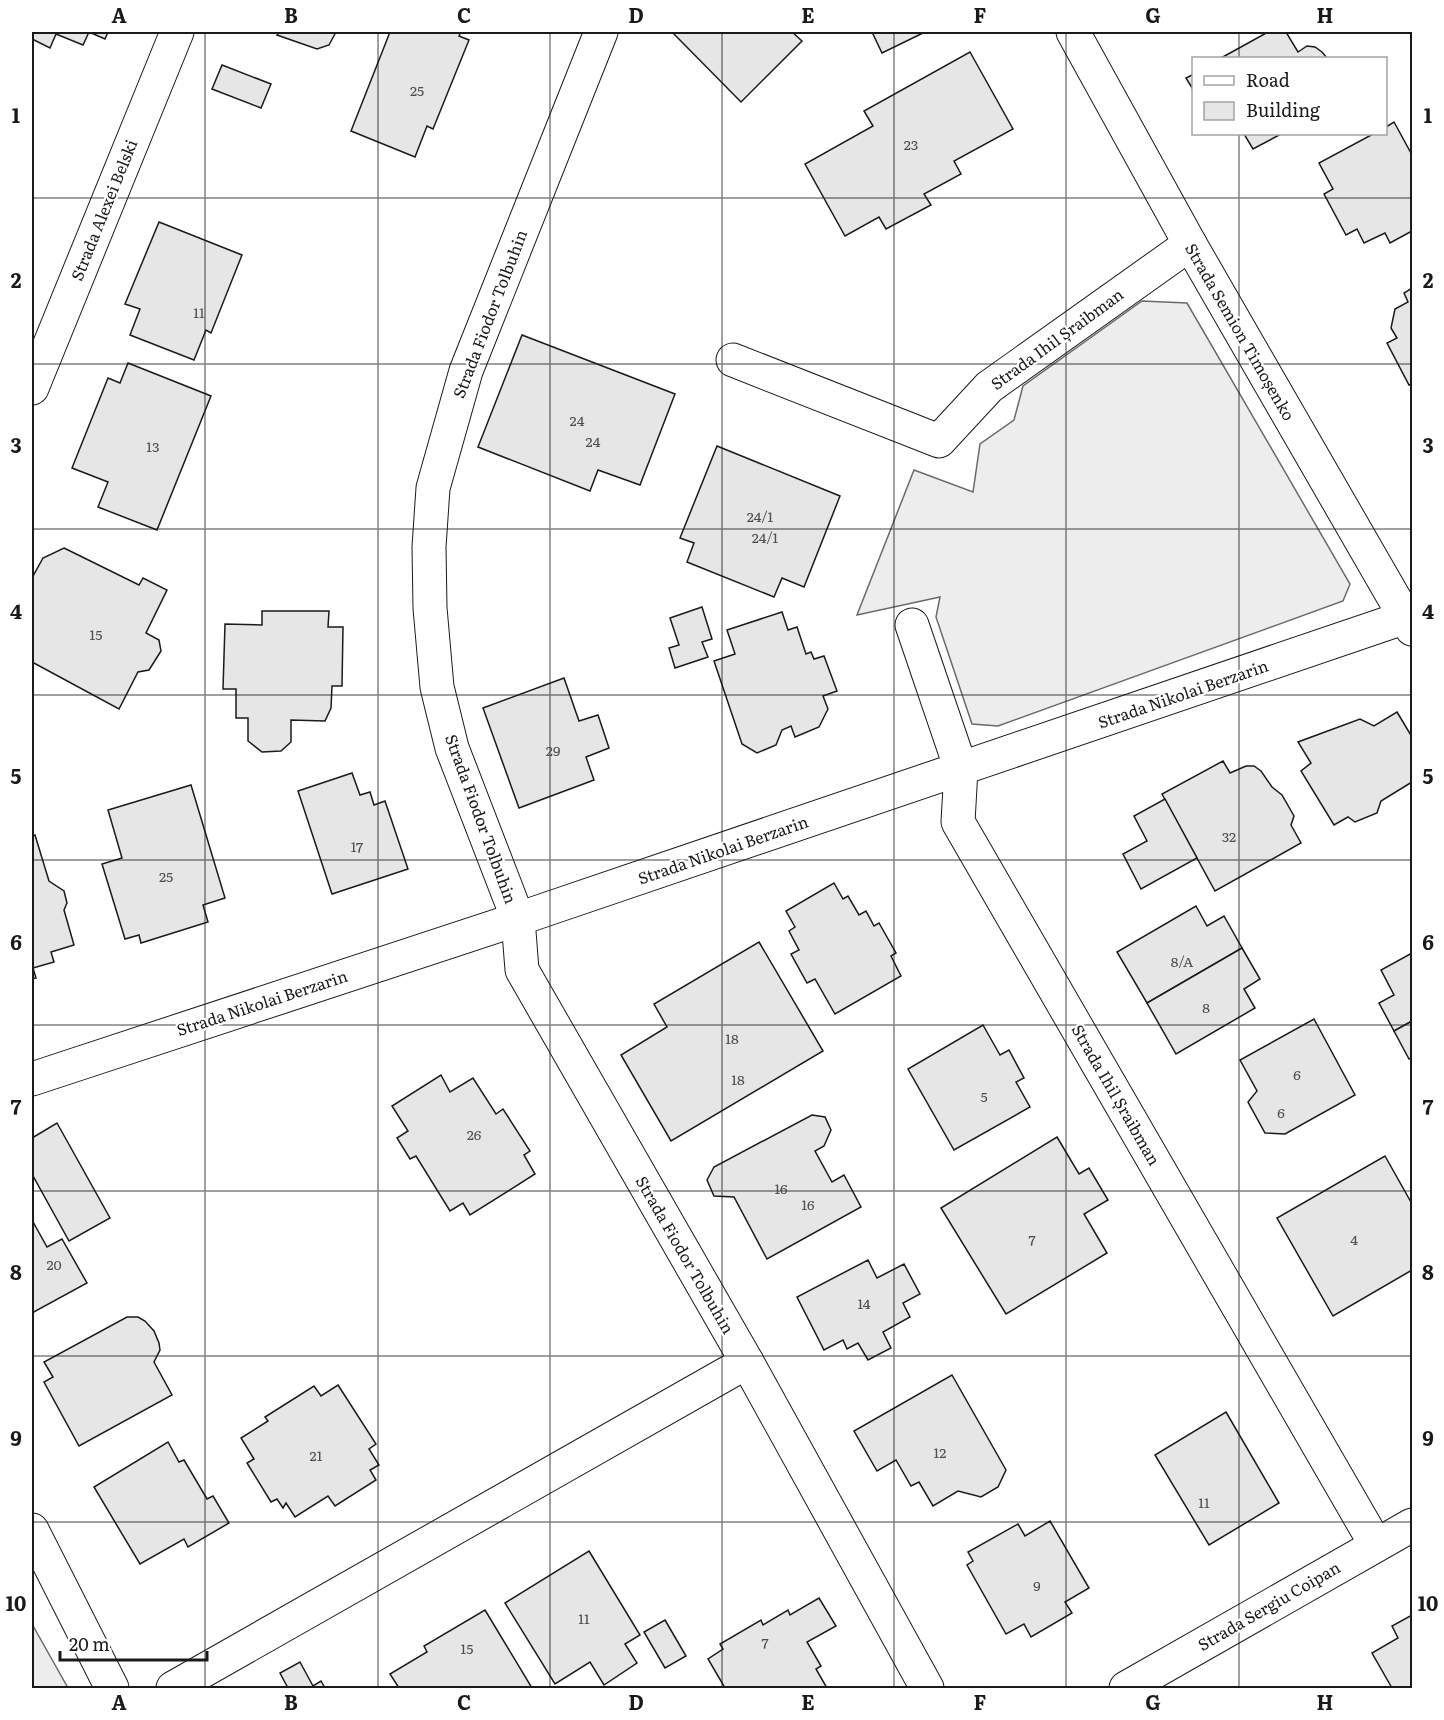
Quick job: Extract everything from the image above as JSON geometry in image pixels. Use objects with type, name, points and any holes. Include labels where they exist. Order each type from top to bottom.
[{"type":"street","name":"Strada Alexei Belski","points":[[32,388],[177,32]]},
{"type":"street","name":"Strada Fiodor Tolbuhin","points":[[601,32],[466,371],[433,488],[429,547],[430,608],[437,687],[452,748],[518,919],[522,970],[747,1362],[927,1689]]},
{"type":"street","name":"Strada Semion Timoșenko","points":[[1073,32],[1190,244],[1410,621]]},
{"type":"street","name":"Strada Ihil Șraibman","points":[[733,360],[939,441],[989,387],[1190,244]]},
{"type":"street","name":"Strada Nikolai Berzarin","points":[[32,1079],[1410,621]]},
{"type":"street","name":"Strada Ihil Șraibman","points":[[912,625],[961,769],[958,822],[1376,1545]]},
{"type":"street","points":[[173,1689],[747,1362]]},
{"type":"street","name":"Strada Sergiu Coipan","points":[[1126,1689],[1413,1525]]},
{"type":"street","points":[[32,1530],[112,1689]]},
{"type":"shaded area","points":[[1142,301],[1187,303],[1350,584],[1343,601],[998,726],[972,724],[936,617],[940,597],[857,615],[914,470],[973,492],[980,444],[1014,420],[1023,386]]},
{"type":"shaded area","points":[[32,1624],[68,1688],[32,1688]]},
{"type":"building","points":[[32,32],[89,32],[83,45],[56,34],[50,48],[32,39]]},
{"type":"building","points":[[89,32],[108,32],[105,39]]},
{"type":"building","points":[[279,32],[336,32],[329,45],[317,49],[277,35]]},
{"type":"building","points":[[390,32],[461,32],[459,36],[469,40],[433,129],[427,126],[415,157],[351,131]]},
{"type":"building","points":[[672,32],[792,32],[802,41],[741,102]]},
{"type":"building","points":[[872,32],[925,32],[882,53]]},
{"type":"building","points":[[1268,32],[1286,32],[1298,52],[1307,46],[1315,47],[1326,57],[1223,57]]},
{"type":"building","points":[[970,52],[1013,129],[954,161],[961,174],[924,194],[931,205],[886,229],[879,217],[845,236],[805,164],[873,126],[864,111]]},
{"type":"building","points":[[222,65],[271,84],[261,108],[212,89]]},
{"type":"building","points":[[1192,75],[1192,88],[1186,78]]},
{"type":"building","points":[[1394,122],[1412,155],[1412,231],[1390,243],[1385,233],[1364,243],[1357,229],[1346,235],[1324,194],[1333,189],[1319,163],[1371,135],[1387,135],[1387,126]]},
{"type":"building","points":[[1245,135],[1279,135],[1253,149]]},
{"type":"building","points":[[159,222],[242,255],[211,333],[206,330],[194,360],[130,335],[140,309],[125,304]]},
{"type":"building","points":[[1412,288],[1412,384],[1409,385],[1387,343],[1397,338],[1391,328],[1395,309],[1408,302],[1404,293]]},
{"type":"building","points":[[522,335],[675,394],[640,485],[598,470],[590,491],[478,447]]},
{"type":"building","points":[[128,363],[211,396],[157,530],[98,507],[108,482],[72,468],[108,378],[120,383]]},
{"type":"building","points":[[717,446],[840,496],[804,587],[782,578],[774,597],[687,562],[694,543],[680,538]]},
{"type":"building","points":[[64,548],[139,585],[143,578],[167,590],[146,633],[159,640],[161,651],[149,670],[138,672],[119,709],[32,662],[32,578],[43,558]]},
{"type":"building","points":[[702,607],[712,639],[702,642],[708,657],[675,668],[669,648],[679,645],[670,618]]},
{"type":"building","points":[[262,611],[329,611],[328,627],[343,627],[342,686],[332,686],[331,708],[325,721],[291,720],[291,742],[281,751],[262,752],[248,741],[248,718],[236,718],[236,689],[223,689],[225,624],[262,625]]},
{"type":"building","points":[[782,612],[788,630],[797,627],[806,654],[811,652],[814,659],[824,656],[837,691],[823,696],[828,709],[819,727],[795,737],[791,726],[782,730],[776,745],[757,753],[742,744],[714,661],[735,654],[727,630]]},
{"type":"building","points":[[564,678],[579,721],[598,715],[609,748],[586,757],[594,780],[519,808],[483,708]]},
{"type":"building","points":[[1397,712],[1412,737],[1412,782],[1381,801],[1377,813],[1355,822],[1348,817],[1334,825],[1301,771],[1311,763],[1298,742],[1360,719],[1374,726]]},
{"type":"building","points":[[1223,761],[1230,773],[1246,766],[1254,766],[1261,771],[1272,787],[1282,795],[1294,816],[1291,825],[1301,843],[1215,891],[1162,794]]},
{"type":"building","points":[[352,773],[360,795],[370,792],[374,805],[385,801],[408,869],[332,894],[298,791]]},
{"type":"building","points":[[191,785],[225,898],[203,905],[208,922],[141,943],[139,935],[125,939],[102,864],[122,858],[108,810]]},
{"type":"building","points":[[1165,799],[1197,858],[1141,889],[1123,854],[1147,841],[1134,816]]},
{"type":"building","points":[[35,835],[49,881],[64,891],[67,903],[64,910],[74,945],[51,952],[54,962],[33,968],[36,978],[32,979],[32,836]]},
{"type":"building","points":[[834,883],[843,899],[848,896],[859,915],[866,911],[874,926],[879,923],[896,953],[891,956],[901,976],[835,1014],[815,979],[807,983],[791,954],[799,950],[789,931],[795,927],[786,911]]},
{"type":"building","points":[[1196,906],[1207,926],[1224,916],[1242,948],[1147,1003],[1117,952]]},
{"type":"building","points":[[759,942],[823,1051],[671,1141],[621,1055],[667,1027],[654,1004]]},
{"type":"building","points":[[1242,948],[1260,979],[1244,989],[1255,1008],[1176,1054],[1147,1003]]},
{"type":"building","points":[[1412,953],[1412,1021],[1394,1031],[1379,1003],[1394,995],[1381,970]]},
{"type":"building","points":[[1314,1019],[1355,1095],[1285,1134],[1265,1133],[1248,1102],[1257,1091],[1240,1060]]},
{"type":"building","points":[[1412,1021],[1412,1057],[1409,1059],[1394,1031]]},
{"type":"building","points":[[983,1025],[1000,1055],[1009,1050],[1024,1078],[1016,1082],[1030,1107],[954,1150],[908,1069]]},
{"type":"building","points":[[441,1075],[450,1092],[473,1078],[496,1114],[503,1109],[530,1151],[524,1155],[535,1174],[470,1215],[463,1203],[450,1211],[416,1156],[410,1159],[397,1138],[408,1131],[392,1106]]},
{"type":"building","points":[[812,1115],[825,1117],[831,1130],[824,1146],[815,1151],[832,1182],[844,1175],[861,1207],[767,1259],[734,1197],[714,1196],[707,1180],[714,1167]]},
{"type":"building","points":[[57,1123],[110,1218],[69,1241],[32,1174],[32,1138]]},
{"type":"building","points":[[1057,1137],[1079,1174],[1089,1168],[1108,1200],[1084,1214],[1107,1253],[1006,1314],[941,1208]]},
{"type":"building","points":[[1385,1156],[1412,1204],[1412,1270],[1333,1316],[1277,1218]]},
{"type":"building","points":[[32,1220],[47,1247],[62,1239],[87,1283],[32,1313]]},
{"type":"building","points":[[868,1260],[877,1278],[904,1264],[920,1294],[903,1303],[910,1317],[883,1332],[891,1348],[868,1360],[858,1343],[847,1349],[843,1340],[824,1350],[797,1297]]},
{"type":"building","points":[[127,1317],[138,1317],[154,1331],[160,1350],[154,1362],[172,1395],[79,1446],[44,1382],[53,1377],[44,1362]]},
{"type":"building","points":[[952,1375],[1006,1470],[998,1487],[981,1497],[958,1491],[933,1506],[919,1482],[911,1486],[896,1460],[877,1471],[854,1431]]},
{"type":"building","points":[[338,1385],[376,1444],[369,1449],[379,1465],[370,1470],[376,1480],[335,1506],[328,1496],[295,1517],[286,1503],[283,1508],[277,1499],[271,1502],[247,1463],[254,1459],[241,1438],[268,1421],[265,1417],[314,1386],[321,1396]]},
{"type":"building","points":[[1226,1412],[1279,1503],[1209,1545],[1155,1455]]},
{"type":"building","points":[[168,1442],[179,1462],[184,1460],[207,1499],[213,1496],[229,1523],[188,1547],[184,1539],[140,1564],[94,1487]]},
{"type":"building","points":[[1050,1521],[1089,1588],[1065,1602],[1072,1613],[1031,1637],[1024,1624],[1006,1634],[967,1565],[973,1561],[968,1552],[1018,1524],[1025,1536]]},
{"type":"building","points":[[589,1551],[640,1635],[625,1644],[637,1663],[604,1685],[590,1662],[555,1684],[505,1603]]},
{"type":"building","points":[[819,1598],[836,1626],[807,1642],[821,1666],[816,1669],[827,1688],[725,1688],[708,1659],[723,1649],[720,1644],[761,1620],[763,1625],[788,1610],[790,1615]]},
{"type":"building","points":[[485,1610],[532,1688],[399,1688],[390,1674],[427,1652],[424,1646]]},
{"type":"building","points":[[1412,1615],[1412,1688],[1392,1688],[1372,1653],[1398,1638],[1392,1626]]},
{"type":"building","points":[[665,1620],[686,1656],[665,1668],[644,1632]]},
{"type":"building","points":[[300,1662],[313,1686],[321,1681],[325,1688],[288,1688],[280,1673]]}]
